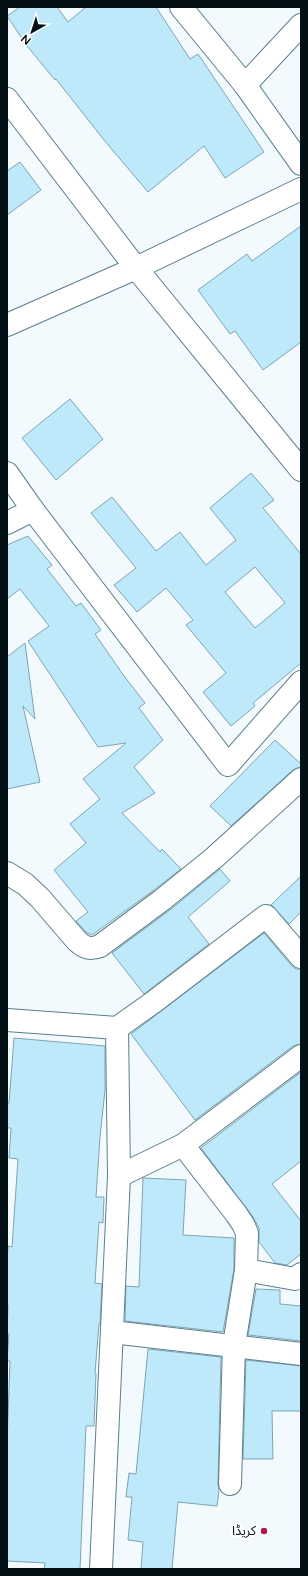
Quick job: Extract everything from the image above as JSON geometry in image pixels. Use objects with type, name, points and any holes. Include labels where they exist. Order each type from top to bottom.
[{"type":"street","points":[[181,7],[245,85],[301,164]]},
{"type":"street","points":[[245,85],[301,25]]},
{"type":"street","points":[[7,99],[136,268],[301,470]]},
{"type":"street","points":[[7,325],[136,268],[301,189]]},
{"type":"street","points":[[7,473],[33,510],[228,765],[298,692]]},
{"type":"street","points":[[7,523],[33,510]]},
{"type":"street","points":[[7,873],[25,884],[40,898],[77,941],[92,949],[100,946],[162,900],[215,857],[301,779]]},
{"type":"street","points":[[7,1020],[117,1028],[155,1002],[266,916],[301,956]]},
{"type":"street","points":[[101,1569],[119,1176],[117,1028]]},
{"type":"street","points":[[119,1176],[183,1145],[301,1056]]},
{"type":"street","points":[[183,1145],[243,1224],[247,1234],[246,1270],[234,1345],[230,1484]]},
{"type":"street","points":[[246,1270],[295,1279],[301,1274]]},
{"type":"street","points":[[112,1332],[301,1354]]},
{"type":"building","points":[[20,7],[57,7],[68,22],[86,7],[156,7],[190,59],[198,54],[264,152],[225,178],[204,146],[148,192],[104,140],[56,79],[55,80],[27,46],[7,16]]},
{"type":"building","points":[[20,162],[41,190],[7,215],[7,171]]},
{"type":"building","points":[[301,226],[301,342],[263,370],[235,331],[230,334],[198,290],[247,254],[252,261]]},
{"type":"building","points":[[70,399],[103,439],[56,480],[22,438]]},
{"type":"building","points":[[251,473],[274,500],[263,508],[301,554],[301,663],[253,703],[255,706],[231,726],[203,692],[226,673],[186,625],[193,620],[166,588],[137,612],[114,585],[136,568],[91,513],[112,497],[156,551],[180,532],[206,565],[236,540],[210,508]],"holes":[[[255,567],[285,603],[255,628],[225,592]]]},
{"type":"building","points":[[28,536],[52,565],[47,569],[76,606],[81,603],[101,630],[95,634],[145,703],[139,708],[163,740],[134,767],[155,793],[122,813],[160,852],[162,849],[181,869],[92,935],[86,932],[76,921],[88,912],[54,870],[86,843],[70,824],[100,799],[83,779],[126,743],[98,747],[28,641],[49,626],[20,589],[7,599],[7,545]]},
{"type":"building","points":[[25,643],[35,719],[23,706],[40,782],[7,789],[7,657]]},
{"type":"building","points":[[275,740],[301,764],[301,767],[293,770],[231,826],[210,806]]},
{"type":"building","points":[[220,869],[230,881],[188,917],[209,944],[144,994],[112,953],[170,910]]},
{"type":"building","points":[[301,876],[301,912],[289,924],[271,905]]},
{"type":"building","points":[[264,933],[291,965],[296,969],[301,969],[301,1044],[293,1046],[195,1120],[131,1034]]},
{"type":"building","points":[[14,1038],[105,1046],[105,1090],[96,1197],[104,1197],[103,1223],[99,1222],[95,1283],[102,1284],[95,1373],[94,1426],[86,1426],[80,1569],[44,1569],[45,1563],[7,1561],[7,1443],[10,1361],[7,1361],[9,1334],[7,1334],[7,1260],[8,1246],[12,1247],[18,1159],[9,1158],[11,1128],[7,1128],[7,1103],[9,1103]]},
{"type":"building","points":[[301,1072],[301,1161],[272,1184],[301,1221],[301,1254],[287,1265],[275,1263],[259,1242],[259,1228],[253,1217],[201,1148]]},
{"type":"building","points":[[143,1178],[186,1180],[183,1235],[234,1238],[234,1269],[223,1332],[125,1321],[126,1286],[139,1287]]},
{"type":"building","points":[[256,1289],[280,1290],[280,1304],[301,1306],[301,1341],[248,1335]]},
{"type":"building","points":[[148,1349],[221,1357],[219,1490],[217,1506],[178,1502],[172,1569],[141,1569],[143,1542],[128,1540],[132,1497],[126,1497],[129,1473],[136,1474]]},
{"type":"building","points":[[246,1360],[301,1366],[301,1411],[272,1411],[273,1459],[243,1459]]},
{"type":"place","name":"کریڈا","points":[[264,1531]]}]
